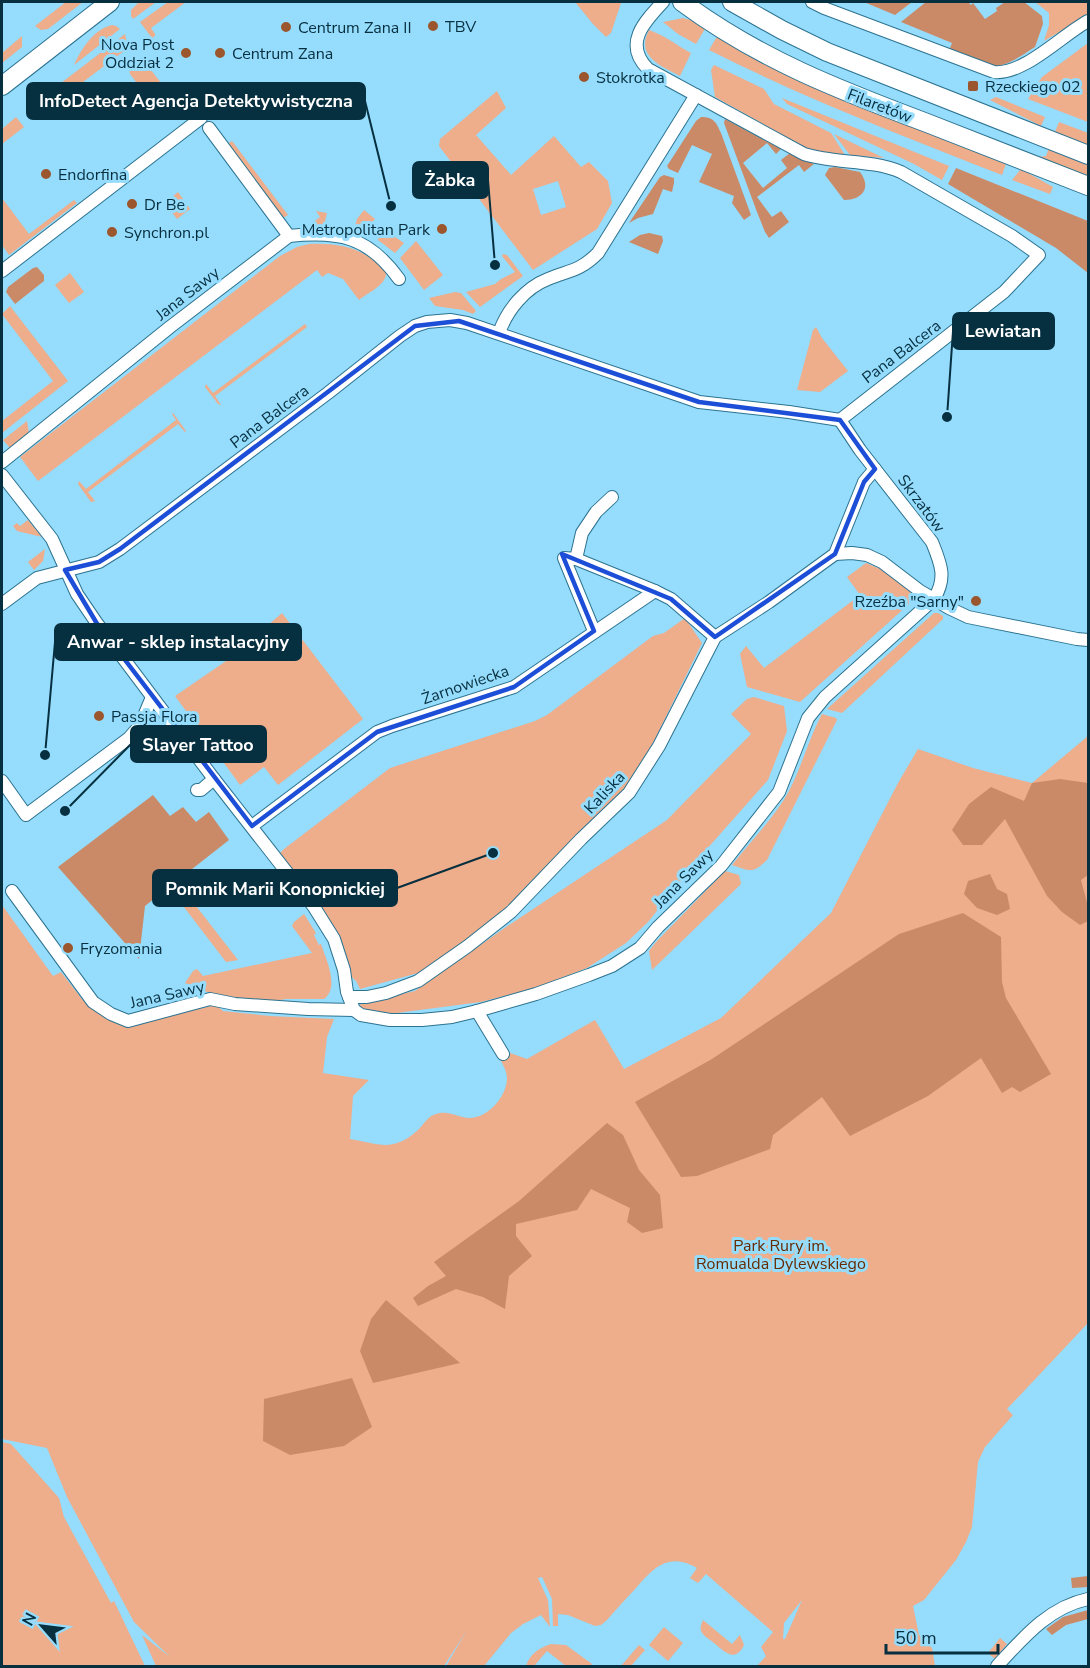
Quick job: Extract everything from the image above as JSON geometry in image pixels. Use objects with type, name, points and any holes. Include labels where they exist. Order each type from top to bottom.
[{"type":"main road","points":[[2,86],[110,2]]},
{"type":"main road","name":"Filaretów","points":[[682,2],[773,59],[804,74],[1089,186]]},
{"type":"main road","name":"Filaretów","points":[[732,2],[827,52],[1089,155]]},
{"type":"main road","points":[[975,142],[986,138],[991,133],[993,117]]},
{"type":"street","name":"Pana Balcera","points":[[65,570],[99,562],[120,549],[400,336],[415,326],[427,322],[459,321],[699,402],[840,420],[1004,292],[1039,255],[1012,236],[901,172],[889,167],[821,159],[804,154],[648,69],[641,62],[636,49],[639,31],[644,22],[663,2]]},
{"type":"street","points":[[812,2],[955,58],[1001,73],[1020,66],[1089,21]]},
{"type":"street","points":[[499,333],[506,316],[526,292],[548,279],[584,266],[598,253],[696,95]]},
{"type":"street","points":[[2,271],[205,123],[289,236],[313,234],[342,236],[368,247],[388,262],[399,279]]},
{"type":"street","name":"Jana Sawy","points":[[2,462],[170,327],[289,236]]},
{"type":"street","name":"Skrzatów","points":[[840,420],[860,450],[932,542],[942,572],[941,585],[934,599]]},
{"type":"street","points":[[594,631],[564,558],[576,559],[671,599],[715,637],[770,602],[835,554],[864,482],[876,469]]},
{"type":"street","points":[[2,475],[52,539],[65,570],[84,604],[214,779],[314,907],[334,939],[344,970],[349,998],[357,1013]]},
{"type":"street","points":[[576,559],[582,533],[596,512],[612,497]]},
{"type":"street","points":[[835,554],[867,555],[882,562],[920,591],[955,611],[982,621],[1089,640]]},
{"type":"street","points":[[2,604],[37,578],[65,570]]},
{"type":"street","name":"Żarnowiecka","points":[[252,826],[377,732],[514,687],[655,591]]},
{"type":"street","name":"Jana Sawy","points":[[12,891],[93,1002],[111,1014],[128,1021],[210,999],[245,1005],[357,1013],[390,1020],[422,1020],[452,1017],[536,994],[612,966],[640,948],[658,927],[721,866],[779,792],[808,718],[825,696],[934,599]]},
{"type":"street","name":"Kaliska","points":[[349,998],[386,993],[417,981],[468,946],[511,912],[629,793],[659,746],[715,637]]},
{"type":"street","points":[[2,781],[26,815],[129,738],[143,722],[152,697]]},
{"type":"street","points":[[197,790],[201,790],[214,779]]},
{"type":"street","points":[[477,1011],[503,1054]]},
{"type":"street","points":[[997,1666],[1039,1623],[1062,1609],[1089,1599]]},
{"type":"highlighted area","points":[[459,321],[699,402],[840,420],[875,469],[864,482],[835,554],[715,637],[671,599],[562,554],[594,631],[514,687],[377,732],[252,826],[96,622],[65,570],[99,562],[120,549],[415,326]]},
{"type":"green space","points":[[66,2],[83,2],[48,29],[41,30],[35,26]]},
{"type":"green space","points":[[139,2],[156,2],[133,19],[131,10]]},
{"type":"green space","points":[[168,2],[186,2],[151,28],[155,34],[152,38],[140,22]]},
{"type":"green space","points":[[575,2],[621,3],[611,33],[606,37]]},
{"type":"green space","points":[[1035,2],[1088,2],[1088,15],[1044,41],[1049,25],[1049,13]]},
{"type":"green space","points":[[683,18],[706,27],[696,44],[663,22]]},
{"type":"green space","points":[[112,25],[120,29],[74,65],[84,46],[94,35]]},
{"type":"green space","points":[[649,30],[691,53],[680,76],[652,59],[645,47]]},
{"type":"green space","points":[[125,34],[127,43],[124,51],[42,113],[35,103]]},
{"type":"green space","points":[[718,35],[764,63],[802,82],[1006,164],[1002,175],[891,131],[745,68],[709,50]]},
{"type":"green space","points":[[22,36],[22,47],[2,63],[2,53]]},
{"type":"green space","points":[[1088,43],[1088,122],[1028,99],[1042,77]]},
{"type":"green space","points":[[138,60],[143,60],[169,93],[159,100],[152,91],[146,95],[130,74],[129,68]]},
{"type":"green space","points":[[714,65],[764,89],[774,104],[831,133],[845,155],[825,153],[804,147],[715,97],[711,70]]},
{"type":"green space","points":[[497,91],[506,108],[476,135],[511,175],[554,136],[581,167],[589,162],[608,181],[612,203],[597,229],[533,270],[439,146],[440,139]],"holes":[[[558,181],[566,207],[541,215],[533,189]]]},
{"type":"green space","points":[[996,97],[1045,117],[1041,126],[990,100]]},
{"type":"green space","points":[[782,98],[949,166],[942,180],[914,164],[787,104]]},
{"type":"green space","points":[[16,117],[24,127],[2,144],[2,129]]},
{"type":"green space","points":[[1059,122],[1088,133],[1088,145],[1055,132]]},
{"type":"green space","points":[[834,134],[884,158],[850,155]]},
{"type":"green space","points":[[232,141],[288,215],[283,218],[227,144]]},
{"type":"green space","points":[[1049,148],[1088,164],[1088,177],[1038,157],[1046,156]]},
{"type":"green space","points":[[1021,169],[1053,187],[1050,194],[1012,180]]},
{"type":"green space","points":[[178,192],[190,209],[177,219],[165,203]]},
{"type":"green space","points":[[2,198],[29,234],[74,200],[77,203],[9,255],[2,245]]},
{"type":"green space","points":[[364,210],[375,219],[363,233],[354,230],[357,219]]},
{"type":"green space","points":[[316,211],[327,213],[324,225],[308,226],[320,217]]},
{"type":"green space","points":[[385,230],[404,243],[395,253],[378,240],[382,231]]},
{"type":"green space","points":[[416,241],[443,275],[424,290],[400,258]]},
{"type":"green space","points":[[309,244],[336,245],[360,252],[383,267],[386,273],[385,279],[359,300],[343,279],[328,273],[322,277],[317,270],[38,481],[20,457],[280,256],[297,247]]},
{"type":"green space","points":[[507,255],[523,276],[480,307],[466,292],[495,284],[515,272],[502,256]]},
{"type":"green space","points":[[70,273],[84,292],[69,303],[55,285]]},
{"type":"green space","points":[[455,292],[461,293],[476,311],[473,314],[463,310],[435,306],[429,298]]},
{"type":"green space","points":[[10,306],[68,381],[2,433],[2,421],[53,381],[2,314]]},
{"type":"green space","points":[[305,324],[307,327],[215,396],[221,405],[205,387],[206,384],[213,393]]},
{"type":"green space","points":[[816,327],[848,371],[820,392],[797,390],[813,330]]},
{"type":"green space","points":[[173,413],[186,431],[178,424],[88,492],[95,501],[91,502],[78,484],[79,481],[86,489],[176,420]]},
{"type":"green space","points":[[27,421],[29,433],[10,448],[3,440]]},
{"type":"green space","points":[[28,520],[42,537],[17,531],[13,526],[17,523],[20,526]]},
{"type":"green space","points":[[45,549],[43,561],[34,570],[28,562]]},
{"type":"green space","points":[[866,563],[883,570],[913,593],[908,605],[800,702],[747,687],[740,654],[746,646],[764,668],[860,595],[847,577]]},
{"type":"green space","points":[[282,613],[363,719],[278,785],[264,767],[240,785],[175,696],[229,659]]},
{"type":"green space","points":[[934,613],[943,616],[943,619],[842,713],[827,709]]},
{"type":"green space","points":[[685,618],[702,643],[633,784],[508,907],[465,943],[418,973],[360,989],[356,981],[344,970],[334,939],[276,857],[390,768],[535,721],[547,715],[653,636],[664,633]]},
{"type":"green space","points":[[754,697],[784,706],[787,731],[768,780],[706,850],[648,922],[626,943],[587,968],[535,988],[481,1002],[389,1014],[368,1011],[359,1006],[362,1003],[415,991],[506,927],[667,820],[751,734],[731,714],[747,699]]},
{"type":"green space","points":[[822,714],[837,720],[767,860],[758,868],[751,870],[732,865],[783,801],[794,781]]},
{"type":"green space","name":"Park Rury im. Romualda Dylewskiego","points":[[1088,736],[1088,1323],[1007,1409],[1013,1415],[985,1447],[978,1462],[972,1527],[966,1542],[956,1560],[924,1600],[913,1606],[919,1635],[932,1648],[935,1666],[757,1666],[766,1656],[761,1647],[773,1632],[706,1574],[698,1583],[690,1578],[697,1568],[678,1561],[656,1568],[607,1620],[595,1626],[568,1615],[558,1614],[558,1626],[553,1626],[552,1599],[542,1577],[538,1578],[548,1600],[550,1627],[541,1615],[523,1624],[511,1633],[484,1666],[446,1666],[467,1630],[444,1666],[156,1666],[142,1635],[170,1657],[134,1622],[67,1497],[47,1448],[2,1439],[2,905],[53,976],[61,972],[82,999],[122,1026],[216,1005],[223,1011],[334,1019],[327,1037],[323,1073],[369,1080],[353,1096],[350,1139],[386,1145],[410,1137],[428,1118],[436,1114],[448,1113],[468,1118],[489,1111],[504,1092],[507,1078],[499,1057],[507,1052],[527,1059],[595,1020],[624,1069],[721,1018],[831,913],[918,749],[973,768],[1032,783]],"holes":[[[802,1600],[783,1639],[784,1623]]]},
{"type":"green space","points":[[725,871],[739,875],[741,884],[652,970],[649,951]]},
{"type":"green space","points":[[182,888],[238,960],[226,962],[174,894]]},
{"type":"green space","points":[[304,914],[316,933],[314,935],[319,945],[321,944],[330,973],[331,988],[324,999],[286,999],[268,1002],[217,996],[185,983],[197,969],[203,976],[312,953],[292,926]]},
{"type":"green space","points":[[2,1442],[11,1444],[59,1498],[64,1517],[111,1603],[114,1601],[145,1666],[2,1666]]},
{"type":"green space","points":[[703,1620],[732,1644],[740,1635],[744,1645],[741,1650],[733,1655],[722,1650],[702,1632]]},
{"type":"green space","points":[[664,1627],[683,1643],[668,1661],[649,1645]]},
{"type":"green space","points":[[1000,1638],[1007,1644],[995,1659],[988,1653]]},
{"type":"green space","points":[[551,1644],[566,1645],[592,1664],[590,1666],[566,1666],[547,1651],[534,1666],[526,1666],[536,1652]]},
{"type":"green space","points":[[639,1645],[645,1650],[631,1666],[621,1666]]},
{"type":"shaded area","points":[[864,2],[912,2],[895,15]]},
{"type":"shaded area","points":[[926,2],[968,2],[971,5],[973,3],[985,19],[1005,2],[1024,2],[1042,16],[1043,24],[1035,47],[1009,63],[991,66],[948,53],[952,43],[901,22]]},
{"type":"shaded area","points":[[701,117],[714,121],[721,133],[751,215],[744,220],[732,203],[734,196],[699,182],[712,154],[692,145],[678,173],[667,166],[696,121]]},
{"type":"shaded area","points":[[725,119],[781,149],[776,154],[767,143],[743,163],[763,188],[787,168],[781,160],[790,153],[814,164],[804,172],[799,165],[757,197],[772,217],[781,211],[789,222],[769,238],[724,123]]},
{"type":"shaded area","points":[[829,168],[860,172],[865,188],[860,195],[844,200],[825,175]]},
{"type":"shaded area","points":[[956,168],[1088,221],[1088,273],[1056,248],[948,184]]},
{"type":"shaded area","points":[[664,175],[674,178],[672,192],[663,189],[653,214],[629,223],[660,177]]},
{"type":"shaded area","points":[[649,233],[662,236],[663,241],[658,254],[629,242],[640,235]]},
{"type":"shaded area","points":[[37,267],[44,275],[44,281],[15,304],[6,292],[8,287]]},
{"type":"shaded area","points":[[1060,779],[1088,783],[1088,875],[1081,880],[1088,921],[1080,925],[1062,912],[1047,896],[1005,819],[982,845],[963,845],[952,830],[969,804],[991,787],[1024,801],[1032,783]]},
{"type":"shaded area","points":[[153,795],[170,816],[183,807],[196,822],[209,812],[229,840],[145,906],[139,959],[58,867]]},
{"type":"shaded area","points":[[990,874],[997,889],[1007,894],[1010,909],[997,915],[977,908],[964,894],[968,881]]},
{"type":"shaded area","points":[[963,913],[1001,937],[1002,982],[1006,998],[1051,1074],[1020,1092],[1012,1087],[1002,1093],[981,1058],[928,1096],[850,1136],[822,1097],[773,1135],[770,1149],[697,1176],[681,1177],[635,1102],[712,1059],[899,934]]},
{"type":"shaded area","points":[[607,1123],[623,1135],[639,1170],[660,1195],[663,1228],[642,1233],[627,1222],[630,1208],[591,1189],[577,1210],[516,1224],[516,1236],[532,1256],[509,1276],[505,1309],[483,1297],[456,1289],[418,1306],[413,1298],[446,1276],[434,1262],[519,1201]]},
{"type":"shaded area","points":[[386,1300],[460,1363],[373,1383],[360,1351],[371,1319]]},
{"type":"shaded area","points":[[352,1378],[372,1427],[344,1446],[290,1455],[263,1441],[264,1399]]},
{"type":"shaded area","points":[[1088,1576],[1088,1587],[1072,1588],[1071,1578]]},
{"type":"shaded area","points":[[1088,1610],[1088,1619],[1066,1625],[1052,1635],[1046,1629],[1063,1617]]},
{"type":"place","name":"TBV","points":[[433,26]]},
{"type":"place","name":"Centrum Zana II","points":[[286,27]]},
{"type":"place","name":"Nova Post Oddział 2","points":[[186,53]]},
{"type":"place","name":"Centrum Zana","points":[[220,53]]},
{"type":"place","name":"Stokrotka","points":[[584,77]]},
{"type":"place","name":"Rzeckiego 02","points":[[973,86]]},
{"type":"place","name":"Endorfina","points":[[46,174]]},
{"type":"place","name":"Dr Be","points":[[132,204]]},
{"type":"place","name":"InfoDetect Agencja Detektywistyczna","points":[[391,206]]},
{"type":"place","name":"Metropolitan Park","points":[[442,229]]},
{"type":"place","name":"Synchron.pl","points":[[112,232]]},
{"type":"place","name":"Żabka","points":[[495,265]]},
{"type":"place","name":"Lewiatan","points":[[947,417]]},
{"type":"place","name":"Rzeźba \"Sarny\"","points":[[976,601]]},
{"type":"place","name":"Passja Flora","points":[[99,716]]},
{"type":"place","name":"Anwar - sklep instalacyjny","points":[[45,755]]},
{"type":"place","name":"Slayer Tattoo","points":[[65,811]]},
{"type":"place","name":"Pomnik Marii Konopnickiej","points":[[493,853]]},
{"type":"place","name":"Fryzomania","points":[[68,948]]}]
